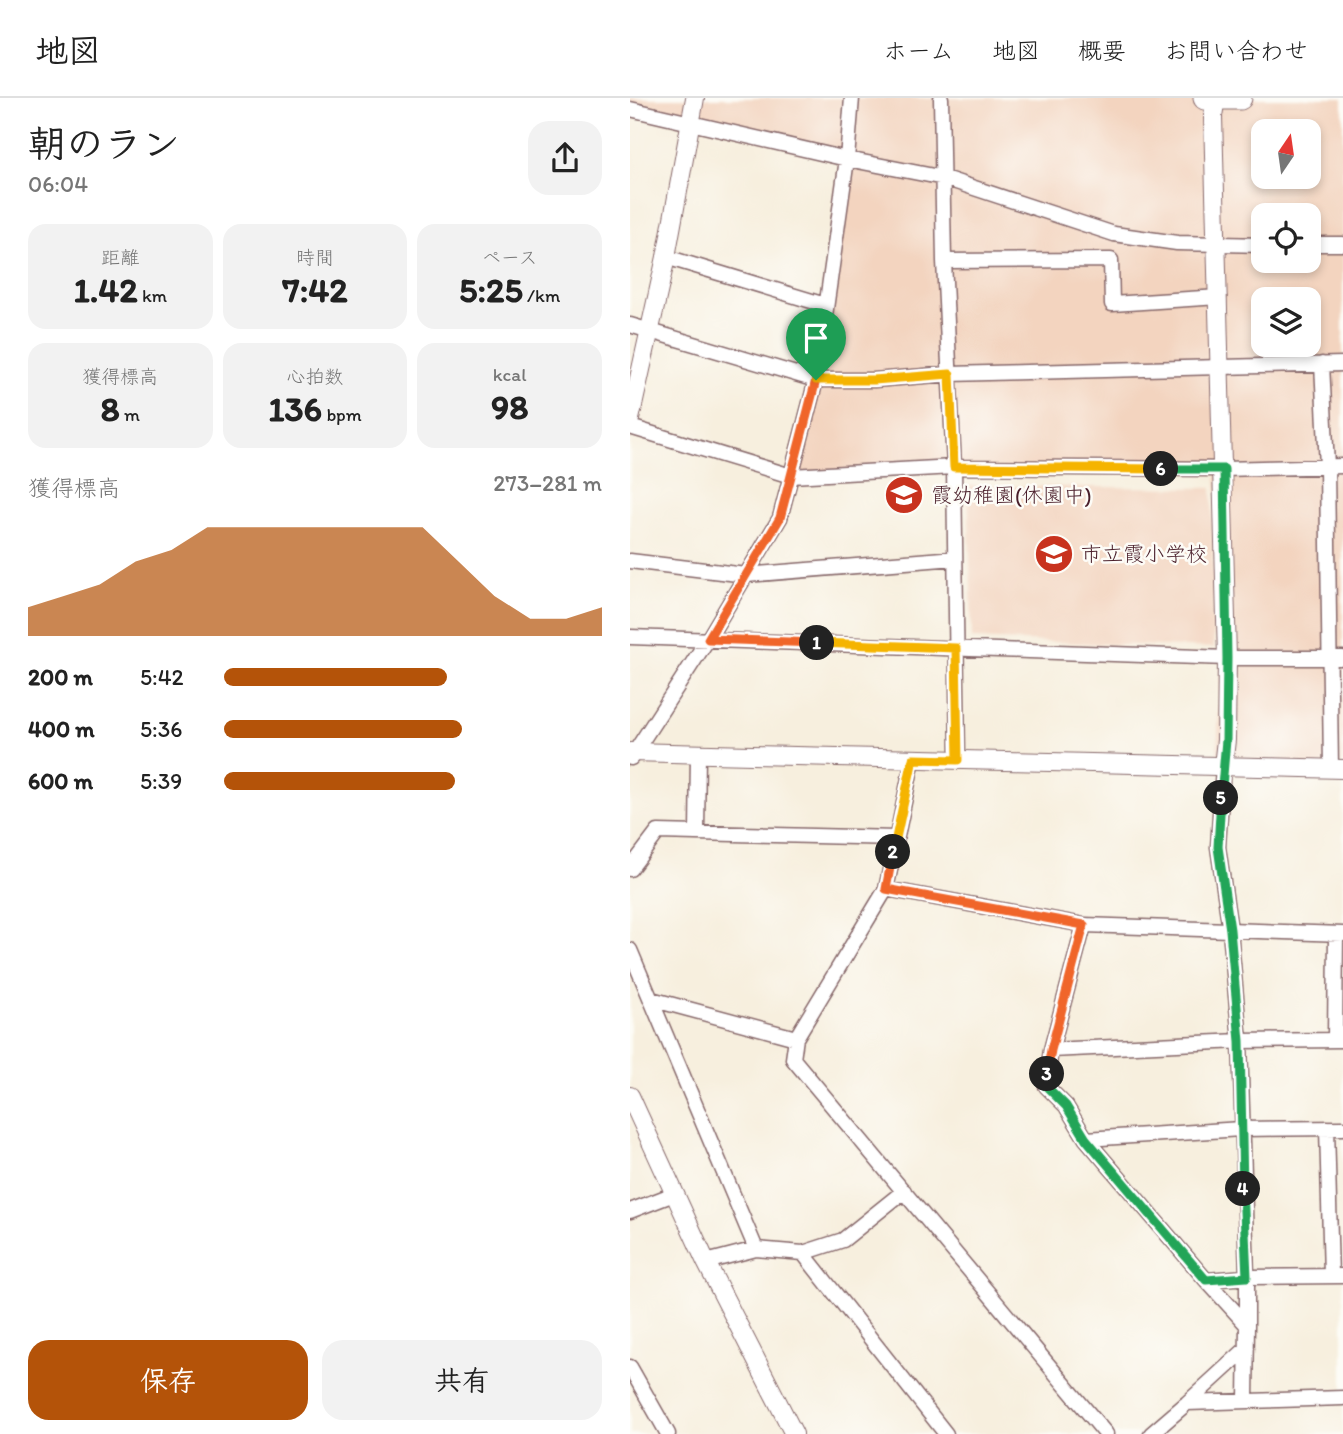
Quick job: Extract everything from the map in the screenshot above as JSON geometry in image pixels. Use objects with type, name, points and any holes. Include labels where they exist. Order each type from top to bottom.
[{"type":"highway","points":[[1212,98],[1240,98]]},
{"type":"street","points":[[630,419],[666,257],[695,98]]},
{"type":"street","points":[[632,754],[708,639],[780,518],[816,380],[847,159],[852,98]]},
{"type":"street","points":[[940,98],[944,261],[954,467],[958,760]]},
{"type":"street","points":[[1212,98],[1227,658],[1226,740],[1218,847],[1230,930],[1240,1041],[1247,1277],[1246,1401]]},
{"type":"street","points":[[630,109],[847,159],[944,178],[1114,234],[1177,243],[1251,245]]},
{"type":"street","points":[[1321,244],[1343,244]]},
{"type":"street","points":[[666,257],[825,305]]},
{"type":"street","points":[[944,261],[1111,260],[1111,304],[1219,297]]},
{"type":"street","points":[[630,324],[816,380],[1343,364]]},
{"type":"street","points":[[632,754],[698,753],[1337,769],[1336,659],[1322,365]]},
{"type":"street","points":[[630,427],[791,476],[954,467],[1224,469],[1343,466]]},
{"type":"street","points":[[630,561],[746,575],[955,558]]},
{"type":"street","points":[[630,637],[1227,658],[1336,659]]},
{"type":"street","points":[[697,833],[698,753]]},
{"type":"street","points":[[913,759],[886,889],[796,1038],[793,1059],[1106,1434]]},
{"type":"street","points":[[630,869],[658,832],[897,838]]},
{"type":"street","points":[[886,889],[1084,925],[1339,934],[1339,1040],[1240,1041],[1051,1050]]},
{"type":"street","points":[[1084,925],[1051,1050],[1046,1086],[1066,1106],[1086,1139],[1247,1325]]},
{"type":"street","points":[[630,950],[756,1249]]},
{"type":"street","points":[[651,999],[796,1038]]},
{"type":"street","points":[[630,1096],[706,1262],[794,1434]]},
{"type":"street","points":[[1206,1280],[1337,1276],[1327,1128]]},
{"type":"street","points":[[1086,1139],[1241,1129],[1343,1128]]},
{"type":"street","points":[[706,1262],[756,1249],[803,1253],[843,1240],[904,1191]]},
{"type":"street","points":[[630,1211],[674,1194]]},
{"type":"street","points":[[803,1253],[946,1434]]},
{"type":"street","points":[[1151,1434],[1247,1349]]},
{"type":"street","points":[[630,1367],[668,1434]]},
{"type":"street","points":[[1187,1403],[1343,1398]]},
{"type":"shaded area","points":[[630,98],[1343,98],[1343,774],[1216,774],[1222,649],[1216,474],[946,466],[786,479],[820,360],[844,155],[630,102]]},
{"type":"shaded area","points":[[968,486],[1212,488],[1214,648],[972,639]]},
{"type":"place","name":"霞幼稚園(休園中)","points":[[904,495]]},
{"type":"place","name":"市立霞小学校","points":[[1054,554]]},
{"type":"route","points":[[950,374],[954,467],[1224,469],[1226,740],[1218,847],[1230,930],[1240,1041],[1247,1277],[1206,1280],[1086,1139],[1066,1106],[1046,1086],[1051,1050],[1084,925],[886,889],[913,759],[958,760],[956,648],[708,639],[780,518],[816,380],[874,380],[950,374]]}]
